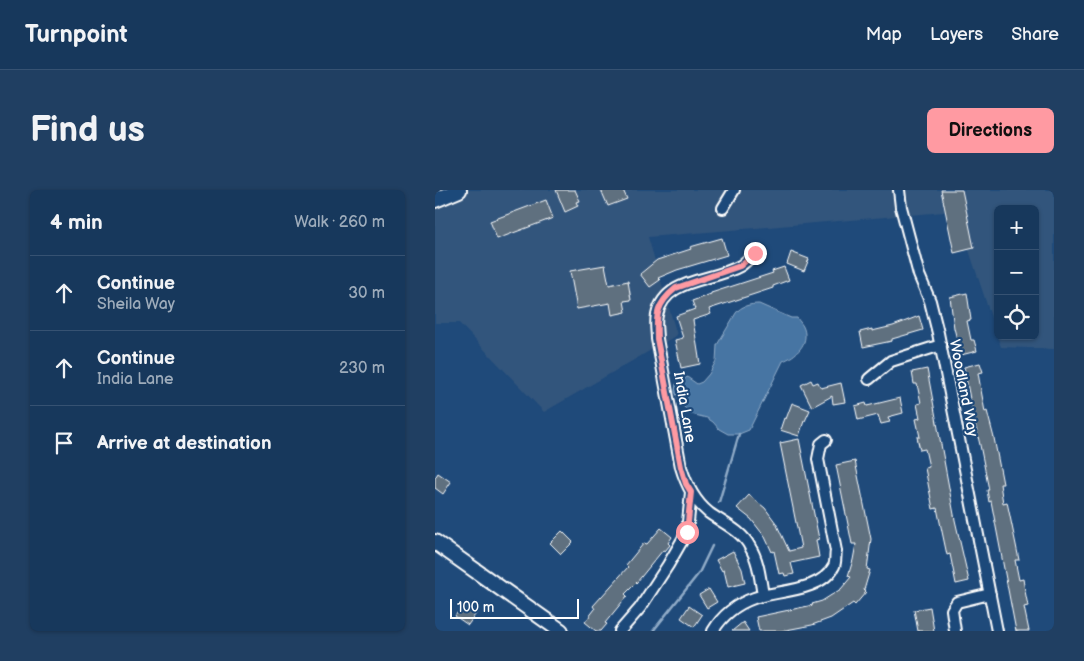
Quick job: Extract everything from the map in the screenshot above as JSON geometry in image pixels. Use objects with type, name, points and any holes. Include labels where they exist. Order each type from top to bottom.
[{"type":"main road","points":[[435,200],[459,190]]},
{"type":"main road","points":[[435,542],[561,631]]},
{"type":"street","points":[[723,208],[734,190]]},
{"type":"street","name":"Woodland Way","points":[[899,190],[901,207],[919,275],[930,301],[941,345],[997,631]]},
{"type":"street","name":"India Lane","points":[[755,253],[740,266],[676,288],[667,295],[660,305],[656,318],[657,339],[681,467],[686,484],[707,512],[735,530],[750,545],[757,563],[763,595]]},
{"type":"street","points":[[869,378],[891,362],[941,345]]},
{"type":"street","points":[[713,631],[727,613],[751,598],[800,589],[824,577],[834,566],[836,551],[818,459],[821,444],[825,440]]},
{"type":"street","points":[[620,631],[645,601],[669,565],[687,532],[691,492]]},
{"type":"street","points":[[955,631],[952,610],[957,602],[990,594]]},
{"type":"shaded area","points":[[435,190],[1054,190],[1054,349],[1001,347],[999,340],[1039,340],[1039,205],[994,205],[994,326],[956,211],[648,237],[677,335],[544,412],[459,323],[435,323]]},
{"type":"shaded area","points":[[759,304],[791,318],[797,318],[803,328],[805,340],[797,353],[783,361],[749,430],[739,434],[728,434],[707,418],[691,414],[684,407],[675,392],[676,384],[687,377],[697,384],[702,382],[716,361],[717,345],[736,313],[746,306]]},
{"type":"building","points":[[556,190],[575,190],[580,201],[576,202],[578,206],[565,212]]},
{"type":"building","points":[[601,190],[623,190],[627,199],[608,206]]},
{"type":"building","points":[[941,190],[962,190],[974,248],[954,253]]},
{"type":"building","points":[[546,200],[553,218],[497,239],[490,221]]},
{"type":"building","points":[[722,238],[727,255],[677,270],[658,278],[660,280],[650,287],[640,274],[657,260],[691,249],[690,247]]},
{"type":"building","points":[[791,252],[809,259],[804,271],[787,264]]},
{"type":"building","points":[[605,265],[609,285],[628,281],[631,300],[624,301],[626,312],[612,315],[610,303],[577,309],[570,271]]},
{"type":"building","points":[[784,267],[789,280],[773,286],[773,288],[709,309],[711,314],[693,320],[700,364],[681,368],[675,340],[683,338],[676,316],[695,309],[692,301],[773,273],[772,271]]},
{"type":"building","points":[[967,293],[971,320],[967,321],[971,340],[974,340],[977,351],[961,355],[954,328],[950,297]]},
{"type":"building","points":[[919,316],[923,330],[892,339],[892,341],[863,347],[860,332],[893,326]]},
{"type":"building","points":[[980,363],[983,372],[978,373],[985,412],[987,411],[994,438],[1003,484],[1000,484],[1003,503],[1007,502],[1016,545],[1019,560],[1015,560],[1019,580],[1023,579],[1028,606],[1024,607],[1029,631],[1016,631],[991,501],[989,502],[987,490],[989,490],[964,367]]},
{"type":"building","points":[[927,369],[955,520],[969,581],[956,584],[950,554],[947,555],[937,508],[933,509],[925,468],[929,467],[925,449],[920,450],[917,437],[920,437],[916,419],[920,418],[917,404],[921,403],[912,372]]},
{"type":"building","points":[[811,380],[813,384],[818,382],[821,388],[841,383],[845,402],[833,404],[832,396],[812,407],[801,385]]},
{"type":"building","points":[[900,398],[903,413],[888,417],[890,422],[881,424],[878,415],[858,420],[855,406],[866,403],[867,406]]},
{"type":"building","points":[[792,403],[810,410],[799,436],[780,430]]},
{"type":"building","points":[[799,439],[819,539],[816,540],[819,557],[791,563],[794,574],[785,576],[784,573],[779,574],[774,551],[772,552],[765,537],[751,519],[737,508],[749,495],[765,508],[776,523],[789,551],[801,548],[780,443]]},
{"type":"building","points":[[855,461],[871,539],[867,569],[870,570],[864,590],[866,592],[855,605],[853,603],[831,618],[812,625],[781,631],[759,631],[756,617],[813,605],[841,589],[851,577],[848,576],[856,544],[852,544],[836,465]]},
{"type":"building","points":[[438,473],[451,482],[443,494],[435,488],[435,478]]},
{"type":"building","points":[[661,528],[672,537],[668,543],[670,545],[665,551],[663,550],[625,594],[627,596],[605,623],[607,624],[601,631],[596,631],[585,622],[595,609],[593,606],[628,567],[626,565],[644,543],[647,544]]},
{"type":"building","points":[[562,531],[573,542],[561,554],[550,543]]},
{"type":"building","points":[[733,551],[742,569],[745,583],[728,587],[724,570],[722,571],[716,560]]},
{"type":"building","points":[[709,589],[717,602],[707,608],[699,595]]},
{"type":"building","points":[[465,603],[477,612],[468,625],[455,616]]},
{"type":"building","points":[[689,606],[702,615],[694,627],[681,618]]},
{"type":"building","points":[[930,607],[934,631],[918,631],[914,610]]},
{"type":"building","points":[[743,622],[749,631],[732,631]]},
{"type":"waterway","points":[[719,502],[739,434]]},
{"type":"waterway","points":[[653,631],[699,573],[712,546]]},
{"type":"route","points":[[687,532],[691,492],[686,484],[681,467],[657,339],[656,318],[660,305],[667,295],[676,288],[740,266],[755,253]]}]
